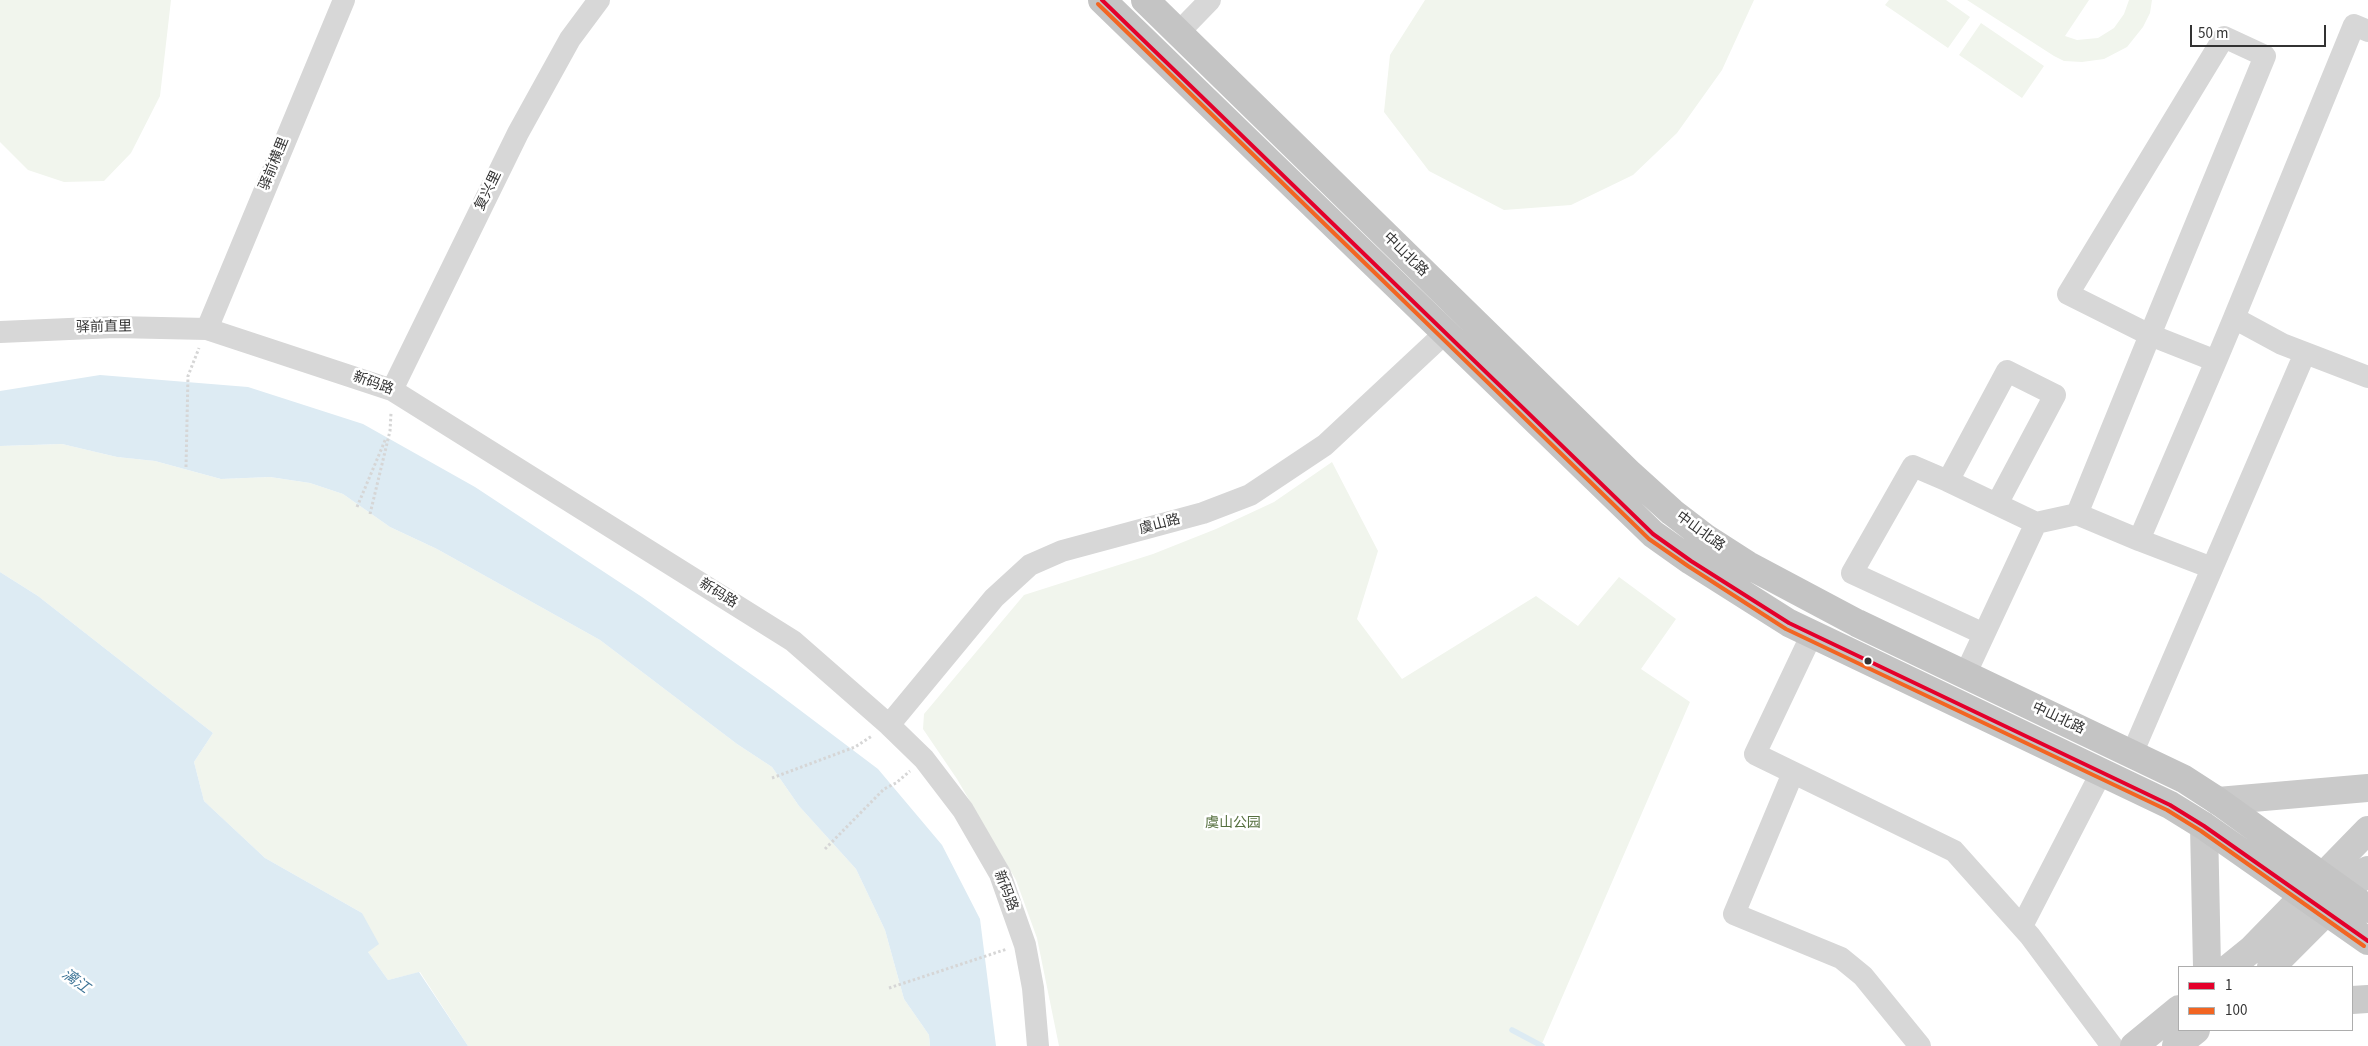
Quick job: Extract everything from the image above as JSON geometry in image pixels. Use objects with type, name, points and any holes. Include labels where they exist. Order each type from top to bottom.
[{"type":"highway","name":"中山北路","points":[[1102,0],[1653,534],[1724,582],[1812,634],[2170,805],[2204,826],[2304,896],[2368,909]]},
{"type":"highway","name":"中山北路","points":[[1144,0],[1623,467],[1672,512],[1706,538],[1756,570],[1850,619],[2184,779],[2218,800],[2323,876],[2336,902],[2368,940]]},
{"type":"main road","points":[[2218,800],[2368,788]]},
{"type":"main road","points":[[2204,826],[2207,966]]},
{"type":"main road","points":[[2231,966],[2251,950],[2368,830]]},
{"type":"main road","points":[[2272,966],[2368,870]]},
{"type":"main road","points":[[2353,1000],[2368,999]]},
{"type":"main road","points":[[2134,1046],[2178,1010]]},
{"type":"main road","points":[[2176,1046],[2195,1031]]},
{"type":"street","name":"驿前横里","points":[[207,329],[344,0]]},
{"type":"street","name":"复兴里","points":[[392,390],[518,133],[570,39],[599,0]]},
{"type":"street","points":[[1178,33],[1210,0]]},
{"type":"street","points":[[2139,540],[2234,318],[2354,25],[2368,31]]},
{"type":"street","points":[[2077,514],[2150,335],[2265,56],[2224,37],[2068,294],[2150,335],[2216,361]]},
{"type":"street","points":[[2234,318],[2282,344],[2368,377]]},
{"type":"street","name":"驿前直里","points":[[0,332],[115,327],[207,329]]},
{"type":"street","name":"新码路","points":[[207,329],[392,390],[793,641],[889,725],[924,759],[964,810],[1000,874],[1025,945],[1033,988],[1038,1046]]},
{"type":"street","name":"虞山路","points":[[889,725],[994,598],[1030,565],[1062,551],[1203,513],[1250,495],[1325,445],[1445,333]]},
{"type":"street","points":[[2132,754],[2305,353]]},
{"type":"street","points":[[1948,481],[2007,371],[2055,396],[1997,504]]},
{"type":"street","points":[[1984,634],[1852,573],[1913,466],[2036,523],[2077,514],[2212,568]]},
{"type":"street","points":[[1965,675],[2036,523]]},
{"type":"street","points":[[1812,634],[1755,754],[1954,851],[2022,926],[2112,1046]]},
{"type":"street","points":[[2022,926],[2101,772]]},
{"type":"street","points":[[1794,773],[1734,914],[1842,958],[1863,976],[1920,1046]]},
{"type":"path","points":[[186,467],[188,376],[207,329]]},
{"type":"path","points":[[357,508],[390,430],[370,514]]},
{"type":"path","points":[[772,778],[855,746]]},
{"type":"path","points":[[825,849],[884,789],[896,783]]},
{"type":"path","points":[[888,988],[991,953]]},
{"type":"green space","points":[[0,0],[171,0],[160,96],[131,153],[104,181],[64,182],[28,170],[0,142]]},
{"type":"green space","points":[[1425,0],[1754,0],[1722,70],[1677,133],[1633,175],[1571,205],[1504,210],[1429,171],[1384,112],[1390,55]]},
{"type":"green space","points":[[1889,0],[1946,0],[1970,17],[1948,48],[1885,5]]},
{"type":"green space","points":[[1967,0],[2089,0],[2065,36],[2077,40],[2098,38],[2114,28],[2124,14],[2129,0],[2152,0],[2150,13],[2143,27],[2127,47],[2104,59],[2082,62],[2064,61],[2054,56]]},
{"type":"green space","points":[[1981,23],[2044,66],[2022,98],[1959,55]]},
{"type":"green space","points":[[62,444],[117,457],[155,461],[221,479],[270,477],[310,483],[343,494],[390,527],[437,549],[600,640],[737,744],[772,767],[799,806],[856,869],[885,930],[904,999],[929,1035],[930,1046],[468,1046],[420,972],[388,980],[368,952],[362,913],[265,858],[204,801],[194,762],[213,733],[38,596],[0,572],[0,446]]},
{"type":"green space","name":"虞山公园","points":[[1332,462],[1378,551],[1357,619],[1402,679],[1536,596],[1578,626],[1619,577],[1676,619],[1641,669],[1690,702],[1541,1046],[1059,1046],[1037,938],[1016,880],[957,779],[923,729],[924,714],[1024,595],[1153,554],[1216,529],[1274,502]]},
{"type":"water","points":[[100,375],[248,387],[363,424],[475,487],[642,597],[772,689],[878,769],[942,845],[980,919],[996,1046],[930,1046],[929,1035],[904,999],[885,930],[856,869],[799,806],[772,767],[737,744],[600,640],[437,549],[390,527],[343,494],[310,483],[270,477],[221,479],[155,461],[117,457],[62,444],[0,446],[0,391]]},
{"type":"water","name":"漓江","points":[[0,572],[38,596],[213,733],[194,762],[204,801],[265,858],[362,913],[379,944],[368,952],[388,980],[419,972],[468,1046],[0,1046]]},
{"type":"waterway","points":[[1512,1030],[1542,1046]]},
{"type":"transit line","name":"1","points":[[1102,0],[1653,534],[1691,561],[1789,623],[2170,805],[2204,826],[2368,941]]},
{"type":"transit line","name":"100","points":[[1098,4],[1649,539],[1786,629],[2167,810],[2201,831],[2364,946]]}]
